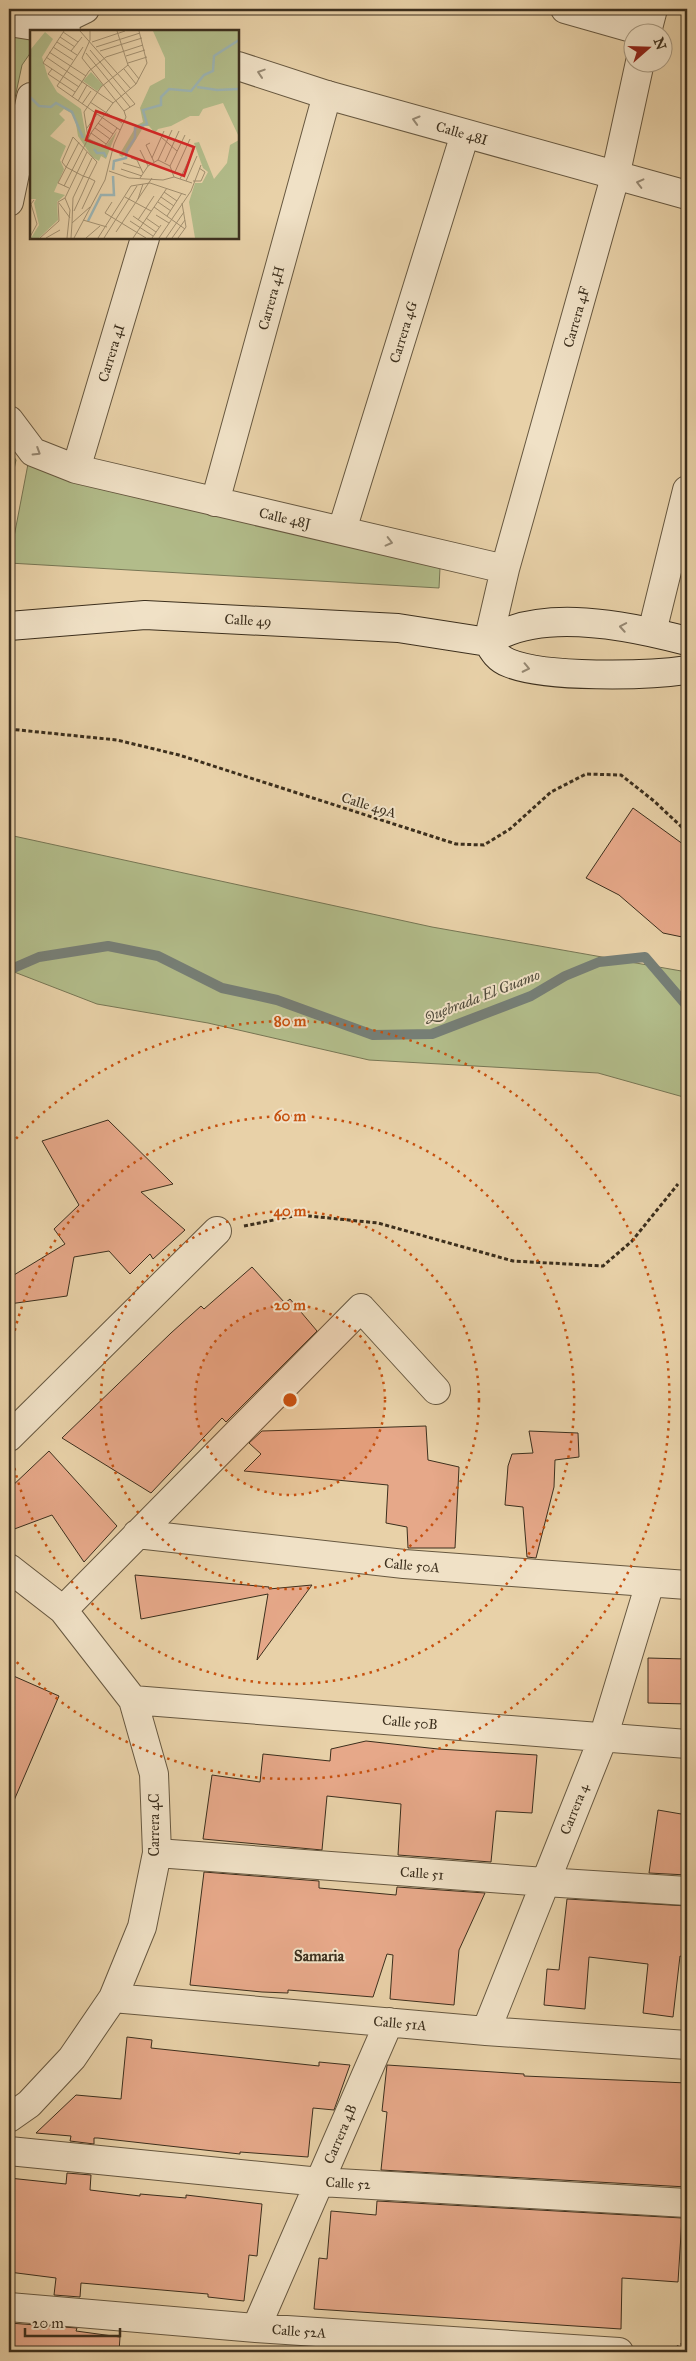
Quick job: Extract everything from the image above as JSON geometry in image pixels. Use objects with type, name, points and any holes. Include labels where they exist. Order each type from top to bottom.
[{"type":"street","points":[[9,22],[53,30],[85,9]]},
{"type":"street","points":[[565,9],[624,26]]},
{"type":"street","points":[[649,22],[653,9]]},
{"type":"street","name":"Calle 48I","points":[[239,66],[327,95],[687,196]]},
{"type":"street","name":"Carrera 4F","points":[[505,569],[614,177],[638,72]]},
{"type":"street","name":"Carrera 4H","points":[[215,502],[327,95]]},
{"type":"street","points":[[9,202],[30,102]]},
{"type":"street","name":"Carrera 4G","points":[[342,530],[465,134]]},
{"type":"street","name":"Carrera 4I","points":[[76,469],[145,239]]},
{"type":"street","name":"Calle 48J","points":[[9,420],[33,452],[76,469],[505,569]]},
{"type":"street","points":[[652,632],[687,490]]},
{"type":"street","points":[[505,569],[488,642],[494,653],[507,662],[526,669],[586,674],[656,673],[687,670]]},
{"type":"street","name":"Calle 49","points":[[9,626],[145,615],[398,628],[488,642]]},
{"type":"street","points":[[488,642],[510,629],[569,622],[593,622],[652,632],[687,641]]},
{"type":"street","points":[[9,1437],[217,1232]]},
{"type":"street","points":[[63,1610],[361,1308],[436,1390]]},
{"type":"street","name":"Calle 50A","points":[[137,1534],[404,1564],[687,1585]]},
{"type":"street","name":"Carrera 4C","points":[[9,1568],[63,1610],[133,1700],[154,1774],[157,1853],[142,1927],[113,1998],[72,2058],[29,2104],[9,2118]]},
{"type":"street","name":"Carrera 4","points":[[486,2031],[604,1738],[650,1583]]},
{"type":"street","name":"Calle 50B","points":[[133,1700],[687,1744]]},
{"type":"street","name":"Calle 51","points":[[157,1853],[687,1891]]},
{"type":"street","name":"Calle 51A","points":[[113,1998],[486,2031],[687,2045]]},
{"type":"street","name":"Carrera 4B","points":[[256,2328],[389,2022]]},
{"type":"street","name":"Calle 52","points":[[9,2151],[320,2182],[687,2204]]},
{"type":"street","name":"Calle 52A","points":[[9,2307],[256,2328],[620,2352]]},
{"type":"path","name":"Calle 49A","points":[[9,729],[117,740],[179,755],[456,844],[484,845],[510,829],[551,792],[586,774],[621,775],[654,801],[687,832]]},
{"type":"path","points":[[217,1232],[299,1215],[378,1223],[513,1261],[603,1266],[632,1241],[678,1184]]},
{"type":"path","points":[[670,2352],[687,2341]]},
{"type":"green space","points":[[9,9],[60,9],[30,30],[30,53],[22,65],[9,126]]},
{"type":"green space","points":[[9,450],[16,460],[9,493]]},
{"type":"green space","points":[[28,464],[440,568],[439,588],[9,563]]},
{"type":"green space","points":[[9,835],[432,927],[687,972],[687,1098],[598,1073],[369,1060],[208,1023],[97,1004],[9,970]]},
{"type":"building","points":[[633,808],[687,847],[687,938],[663,933],[619,895],[586,878]]},
{"type":"building","points":[[108,1120],[173,1184],[141,1192],[185,1230],[153,1259],[150,1254],[130,1274],[109,1251],[74,1257],[67,1296],[9,1304],[9,1278],[65,1244],[54,1229],[79,1205],[42,1141]]},
{"type":"building","points":[[252,1267],[285,1303],[290,1299],[317,1331],[226,1422],[222,1418],[151,1493],[62,1438],[201,1306],[204,1309]]},
{"type":"building","points":[[426,1426],[428,1460],[459,1467],[455,1548],[408,1548],[407,1527],[386,1523],[388,1485],[244,1471],[261,1454],[249,1443],[262,1431]]},
{"type":"building","points":[[529,1431],[578,1433],[579,1457],[555,1460],[554,1487],[536,1558],[527,1557],[523,1507],[505,1505],[508,1466],[512,1454],[533,1453]]},
{"type":"building","points":[[49,1451],[117,1526],[84,1562],[52,1515],[9,1531],[9,1489]]},
{"type":"building","points":[[135,1575],[269,1587],[269,1589],[312,1585],[257,1660],[268,1594],[141,1619]]},
{"type":"building","points":[[648,1658],[687,1659],[687,1704],[648,1703]]},
{"type":"building","points":[[9,1674],[59,1696],[9,1812]]},
{"type":"building","points":[[366,1741],[438,1749],[537,1755],[532,1813],[496,1811],[491,1862],[398,1855],[401,1804],[327,1796],[322,1850],[203,1839],[212,1775],[260,1782],[263,1754],[330,1761],[331,1749]]},
{"type":"building","points":[[658,1810],[687,1815],[687,1875],[649,1873]]},
{"type":"building","points":[[204,1872],[319,1881],[319,1888],[396,1895],[397,1887],[485,1893],[459,1950],[454,2005],[390,1999],[393,1955],[387,1954],[373,1997],[288,1990],[288,1993],[262,1992],[190,1985]]},
{"type":"building","points":[[567,1899],[687,1906],[687,1958],[680,1956],[673,2017],[643,2013],[648,1964],[589,1957],[585,2009],[544,2005],[547,1969],[559,1970]]},
{"type":"building","points":[[127,2037],[152,2040],[151,2048],[319,2066],[319,2062],[350,2065],[334,2110],[313,2108],[308,2157],[240,2152],[240,2154],[98,2138],[94,2138],[94,2144],[70,2141],[71,2136],[36,2133],[76,2095],[121,2099]]},
{"type":"building","points":[[387,2065],[524,2074],[524,2076],[687,2083],[687,2187],[381,2170],[387,2112],[382,2111]]},
{"type":"building","points":[[67,2173],[91,2175],[90,2190],[140,2196],[140,2194],[186,2198],[186,2195],[262,2204],[257,2256],[249,2255],[244,2301],[208,2297],[208,2294],[81,2283],[80,2297],[54,2295],[56,2278],[9,2272],[14,2223],[9,2222],[9,2178],[66,2184]]},
{"type":"building","points":[[377,2201],[682,2218],[678,2282],[622,2278],[621,2329],[314,2309],[319,2258],[327,2259],[331,2211],[376,2215]]},
{"type":"building","points":[[9,2323],[77,2328],[76,2331],[120,2337],[119,2352],[9,2352]]},
{"type":"waterway","name":"Quebrada El Guamo","points":[[9,970],[39,957],[108,946],[158,956],[222,988],[277,1000],[373,1035],[432,1034],[531,996],[565,976],[599,962],[645,957],[687,1006]]},
{"type":"district","name":"Samaria","points":[[319,1956]]}]
